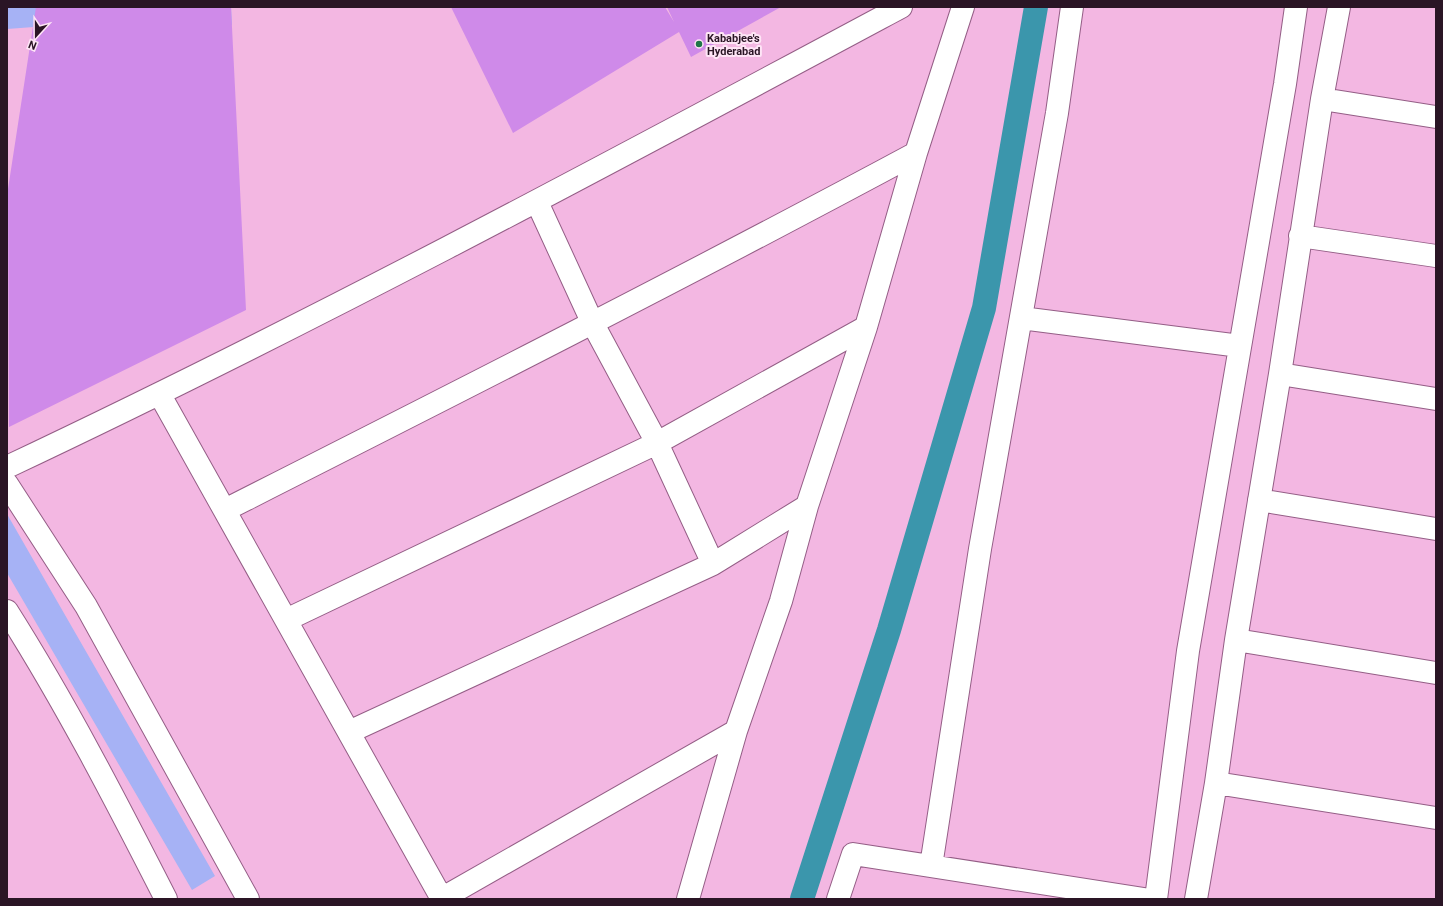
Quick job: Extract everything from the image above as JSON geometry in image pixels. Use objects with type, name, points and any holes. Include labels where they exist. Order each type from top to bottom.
[{"type":"street","points":[[7,467],[160,395],[537,202],[901,7]]},
{"type":"street","points":[[688,899],[736,731],[781,601],[807,506],[866,327],[916,153],[963,7]]},
{"type":"street","points":[[931,866],[980,549],[1057,113],[1072,7]]},
{"type":"street","points":[[1156,899],[1188,651],[1285,84],[1296,7]]},
{"type":"street","points":[[1196,899],[1216,783],[1236,640],[1280,374],[1300,236],[1322,99],[1339,7]]},
{"type":"street","points":[[1322,99],[1436,117]]},
{"type":"street","points":[[225,510],[593,324],[916,153]]},
{"type":"street","points":[[537,202],[593,324],[657,443],[713,564]]},
{"type":"street","points":[[1300,236],[1436,256]]},
{"type":"street","points":[[1021,318],[1240,346]]},
{"type":"street","points":[[286,620],[657,443],[866,327]]},
{"type":"street","points":[[1280,374],[1436,399]]},
{"type":"street","points":[[160,395],[441,899],[736,731]]},
{"type":"street","points":[[7,484],[86,606],[248,899]]},
{"type":"street","points":[[1258,500],[1436,529]]},
{"type":"street","points":[[349,732],[713,564],[807,506]]},
{"type":"street","points":[[7,611],[29,646],[107,784],[166,899]]},
{"type":"street","points":[[1236,640],[1436,673]]},
{"type":"street","points":[[1216,783],[1436,818]]},
{"type":"street","points":[[838,899],[853,854],[1144,899]]},
{"type":"shaded area","points":[[7,7],[231,7],[232,25],[182,16],[7,29]]},
{"type":"shaded area","points":[[7,514],[215,876],[192,890],[7,573]]},
{"type":"building","points":[[36,7],[231,7],[246,310],[9,427],[8,189]]},
{"type":"building","points":[[451,7],[665,7],[674,22],[667,7],[781,7],[691,57],[679,32],[513,133]]},
{"type":"waterway","points":[[802,899],[889,630],[984,308],[1036,7]]},
{"type":"place","name":"Kababjee's Hyderabad","points":[[699,44]]}]
